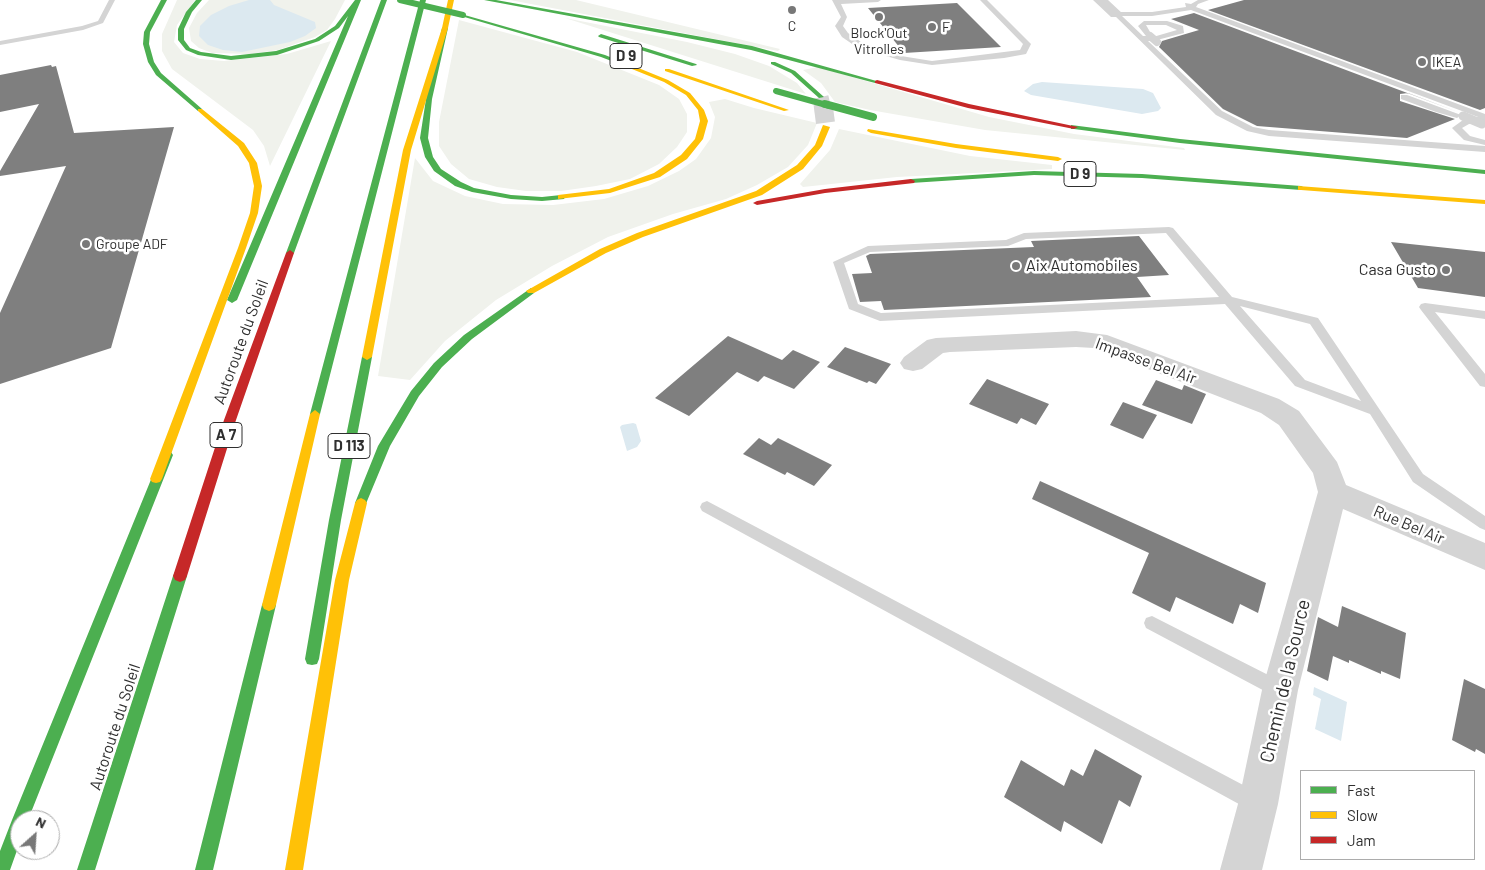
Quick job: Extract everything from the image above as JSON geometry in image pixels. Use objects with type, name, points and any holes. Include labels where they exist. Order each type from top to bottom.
[{"type":"main road","points":[[156,479],[242,248],[254,213],[258,186],[253,162],[241,145],[158,74],[151,62],[146,44],[147,32],[164,0]]},
{"type":"main road","points":[[199,0],[189,12],[181,29],[181,40],[188,49],[200,54],[231,58],[277,53],[317,40],[338,27],[358,0]]},
{"type":"main road","points":[[24,810],[156,479],[358,0]]},
{"type":"main road","name":"Autoroute du Soleil","points":[[86,870],[230,420],[324,157],[384,0]]},
{"type":"main road","name":"D 9","points":[[400,0],[427,3],[537,29],[790,111]]},
{"type":"main road","name":"D 9","points":[[445,0],[464,11],[561,25]]},
{"type":"main road","name":"D 113","points":[[310,675],[335,520],[407,150],[445,28],[451,0]]},
{"type":"main road","name":"D 9","points":[[487,0],[752,48],[968,106],[1054,124],[1117,134],[1485,172]]},
{"type":"main road","points":[[204,870],[320,398],[427,3]]},
{"type":"main road","points":[[445,28],[429,99],[424,138],[429,157],[438,171],[458,184],[472,190],[511,198],[542,199],[591,195],[610,191],[657,175],[684,157],[699,139],[704,121],[701,110],[688,94],[666,81],[603,56],[464,11]]},
{"type":"main road","name":"D 9","points":[[553,12],[694,41],[745,54],[776,64],[793,72],[821,97]]},
{"type":"main road","points":[[702,27],[770,44],[943,95],[1054,124]]},
{"type":"main road","name":"D 9","points":[[588,32],[710,70]]},
{"type":"main road","points":[[771,90],[878,118]]},
{"type":"main road","points":[[817,118],[840,124]]},
{"type":"main road","name":"D 9","points":[[294,870],[342,580],[358,510],[384,446],[414,394],[438,365],[496,314],[522,296],[572,266],[640,235],[759,193],[800,168],[812,155],[823,138],[826,127]]},
{"type":"main road","name":"D 9","points":[[867,130],[956,146],[1068,160]]},
{"type":"main road","points":[[1239,147],[1485,166]]},
{"type":"main road","name":"D 9","points":[[1098,163],[1485,202]]},
{"type":"main road","name":"D 9","points":[[678,222],[745,205],[825,191],[916,180],[1034,173],[1142,176],[1485,202]]},
{"type":"main road","points":[[1,870],[10,846]]},
{"type":"street","points":[[1100,0],[1116,14]]},
{"type":"street","name":"Impasse Bel Air","points":[[913,363],[936,346],[950,344],[1076,339],[1098,341],[1270,406],[1289,418],[1327,470],[1333,492]]},
{"type":"street","name":"Rue Bel Air","points":[[1333,492],[1485,557]]},
{"type":"street","name":"Chemin de la Source","points":[[1241,870],[1258,804],[1280,690],[1333,492]]},
{"type":"lane","points":[[0,43],[83,28],[102,22],[112,0]]},
{"type":"lane","points":[[878,0],[836,1],[844,17],[839,26],[845,35],[860,46],[900,58],[932,63],[1004,56],[1023,52],[1027,44],[983,0]]},
{"type":"lane","points":[[1184,0],[1192,8],[1484,121]]},
{"type":"lane","points":[[1116,14],[1152,14],[1192,8],[1195,3],[1206,0]]},
{"type":"lane","points":[[1116,14],[1219,113],[1250,128],[1269,133],[1485,149]]},
{"type":"lane","points":[[1141,38],[1154,39],[1181,31],[1180,28],[1167,22],[1144,23],[1142,26],[1154,39],[1230,112],[1266,127],[1376,136]]},
{"type":"lane","points":[[1232,32],[1353,78]]},
{"type":"lane","points":[[1159,55],[1172,60]]},
{"type":"lane","points":[[1392,92],[1439,110],[1484,121]]},
{"type":"lane","points":[[1484,121],[1466,122],[1456,128],[1467,138],[1485,143]]},
{"type":"lane","points":[[1375,412],[1300,383],[1228,300],[1170,230],[1024,236],[1008,243],[868,249],[838,262],[853,306],[880,317],[1228,300],[1314,321],[1375,412],[1418,478],[1485,524]]},
{"type":"lane","points":[[1485,315],[1425,307],[1485,383]]},
{"type":"lane","points":[[707,507],[1258,804]]},
{"type":"lane","points":[[1152,624],[1280,690]]},
{"type":"shaded area","points":[[177,0],[195,0],[177,25],[174,42],[183,53],[200,59],[224,61],[287,54],[331,41],[270,166],[264,146],[253,130],[172,69],[162,51],[162,34]]},
{"type":"shaded area","points":[[209,0],[345,0],[327,30],[315,37],[278,50],[250,54],[212,53],[199,48],[191,41],[189,28],[197,13]]},
{"type":"shaded area","points":[[249,0],[270,0],[274,5],[315,22],[316,28],[305,36],[290,42],[242,52],[223,50],[208,45],[199,36],[200,26],[211,15],[229,6]]},
{"type":"shaded area","points":[[510,0],[576,0],[780,49],[778,51]]},
{"type":"shaded area","points":[[565,18],[687,42],[735,54],[769,66],[797,83],[806,94]]},
{"type":"shaded area","points":[[459,20],[577,52],[659,85],[679,99],[687,114],[687,132],[677,147],[659,164],[630,179],[561,191],[526,191],[497,187],[469,179],[451,164],[439,146],[439,122]]},
{"type":"shaded area","points":[[818,67],[989,117],[1074,134],[1184,148],[1185,150],[985,130],[870,110],[835,102],[821,83],[803,70]]},
{"type":"shaded area","points":[[1042,82],[1143,89],[1153,93],[1161,108],[1158,111],[1142,114],[1031,95],[1024,91],[1033,84]]},
{"type":"shaded area","points":[[725,99],[817,123],[808,145],[788,167],[757,185],[726,199],[673,214],[608,237],[552,266],[496,300],[445,341],[410,380],[378,376],[415,158],[433,181],[465,196],[503,204],[553,205],[604,199],[648,186],[679,171],[696,159],[711,138],[715,117],[709,102]]},
{"type":"shaded area","points":[[839,129],[970,156],[1052,165],[1052,169],[897,177],[803,187],[800,184],[830,150]]},
{"type":"shaded area","points":[[633,423],[636,424],[641,441],[637,447],[627,451],[620,427]]},
{"type":"shaded area","points":[[1314,687],[1347,702],[1341,741],[1315,729],[1321,699],[1313,695]]},
{"type":"building","name":"IKEA","points":[[1244,0],[1485,0],[1485,108],[1480,110],[1208,10]]},
{"type":"building","name":"F","points":[[957,3],[1001,47],[904,53],[868,8]]},
{"type":"building","points":[[1194,13],[1408,93],[1400,94],[1400,101],[1455,119],[1407,138],[1257,126],[1223,109],[1159,47],[1162,41],[1199,30],[1171,19]]},
{"type":"building","name":"Groupe ADF","points":[[51,65],[52,67],[56,66],[74,133],[174,127],[111,348],[0,384],[0,313],[66,166],[0,176],[0,171],[39,104],[0,112],[0,75]]},
{"type":"building","name":"Aix Automobiles","points":[[1139,236],[1169,275],[1137,277],[1151,297],[884,310],[881,301],[860,302],[852,274],[872,273],[866,256],[870,254],[1034,247],[1031,241]]},
{"type":"building","name":"Casa Gusto","points":[[1391,242],[1485,252],[1485,297],[1418,288]]},
{"type":"building","points":[[728,336],[782,360],[793,350],[820,362],[794,389],[764,376],[758,382],[737,372],[689,416],[655,398]]},
{"type":"building","points":[[845,347],[891,364],[876,384],[869,381],[867,383],[827,367]]},
{"type":"building","points":[[987,379],[1049,404],[1036,425],[1021,418],[1017,424],[969,404]]},
{"type":"building","points":[[1156,380],[1182,390],[1184,385],[1206,394],[1192,424],[1142,405]]},
{"type":"building","points":[[1123,402],[1157,415],[1143,439],[1110,425]]},
{"type":"building","points":[[759,438],[771,445],[778,438],[832,465],[814,486],[787,472],[785,475],[743,454]]},
{"type":"building","points":[[1040,481],[1266,583],[1258,613],[1240,604],[1233,624],[1176,597],[1170,612],[1132,593],[1149,553],[1032,499]]},
{"type":"building","points":[[1342,606],[1406,633],[1400,679],[1333,656],[1328,681],[1307,671],[1318,617],[1338,627]]},
{"type":"building","points":[[1464,679],[1485,689],[1485,754],[1476,749],[1475,752],[1452,740]]},
{"type":"building","points":[[1095,749],[1142,776],[1130,807],[1119,800],[1102,844],[1064,821],[1061,832],[1004,797],[1021,760],[1064,786],[1071,769],[1083,776]]},
{"type":"tunnel","points":[[821,97],[823,106]]},
{"type":"tunnel","points":[[823,104],[826,127]]},
{"type":"traffic: fast","points":[[164,0],[147,32],[146,44],[151,62],[158,74],[200,110]]},
{"type":"traffic: fast","points":[[199,0],[189,12],[181,29],[181,40],[188,49],[200,54],[231,58],[277,53],[317,40],[337,27],[358,0]]},
{"type":"traffic: fast","points":[[232,300],[358,0]]},
{"type":"traffic: fast","points":[[290,253],[384,0]]},
{"type":"traffic: fast","points":[[400,0],[463,15]]},
{"type":"traffic: fast","points":[[315,414],[423,0]]},
{"type":"traffic: fast","points":[[487,0],[752,48],[877,82]]},
{"type":"traffic: fast","points":[[463,15],[603,56],[629,66]]},
{"type":"traffic: fast","points":[[445,28],[429,99],[424,138],[429,157],[438,171],[458,184],[472,190],[511,197],[542,199],[561,197]]},
{"type":"traffic: fast","points":[[601,36],[694,65]]},
{"type":"traffic: fast","points":[[773,63],[793,72],[821,97]]},
{"type":"traffic: fast","points":[[776,91],[873,117]]},
{"type":"traffic: fast","points":[[1074,127],[1180,141],[1485,172]]},
{"type":"traffic: fast","points":[[911,181],[1034,173],[1142,176],[1301,188]]},
{"type":"traffic: fast","points":[[361,503],[384,446],[415,394],[438,365],[468,337],[531,291]]},
{"type":"traffic: fast","points":[[312,659],[335,520],[367,357]]},
{"type":"traffic: fast","points":[[24,810],[167,455]]},
{"type":"traffic: fast","points":[[86,870],[180,576]]},
{"type":"traffic: fast","points":[[204,870],[269,605]]},
{"type":"traffic: fast","points":[[1,870],[10,846]]},
{"type":"traffic: slow","points":[[367,357],[407,150],[445,28],[451,0]]},
{"type":"traffic: slow","points":[[561,197],[610,191],[657,175],[684,157],[699,139],[704,121],[701,110],[688,94],[666,81],[629,66]]},
{"type":"traffic: slow","points":[[667,70],[786,110]]},
{"type":"traffic: slow","points":[[156,479],[242,248],[254,213],[258,186],[253,163],[241,145],[200,110]]},
{"type":"traffic: slow","points":[[531,291],[603,251],[640,235],[759,193],[800,167],[818,146],[826,127]]},
{"type":"traffic: slow","points":[[871,131],[956,146],[1058,159]]},
{"type":"traffic: slow","points":[[1301,188],[1485,202]]},
{"type":"traffic: slow","points":[[269,605],[315,414]]},
{"type":"traffic: slow","points":[[294,870],[342,580],[361,503]]},
{"type":"traffic: jam","points":[[877,82],[968,106],[1074,127]]},
{"type":"traffic: jam","points":[[757,203],[825,191],[911,181]]},
{"type":"traffic: jam","points":[[180,576],[230,420],[290,253]]},
{"type":"place","name":"C","points":[[792,10]]},
{"type":"place","name":"Block'Out Vitrolles","points":[[879,17]]},
{"type":"place","name":"F","points":[[932,27]]},
{"type":"place","name":"IKEA","points":[[1422,62]]},
{"type":"place","name":"Groupe ADF","points":[[86,244]]},
{"type":"place","name":"Aix Automobiles","points":[[1016,266]]},
{"type":"place","name":"Casa Gusto","points":[[1446,270]]}]
